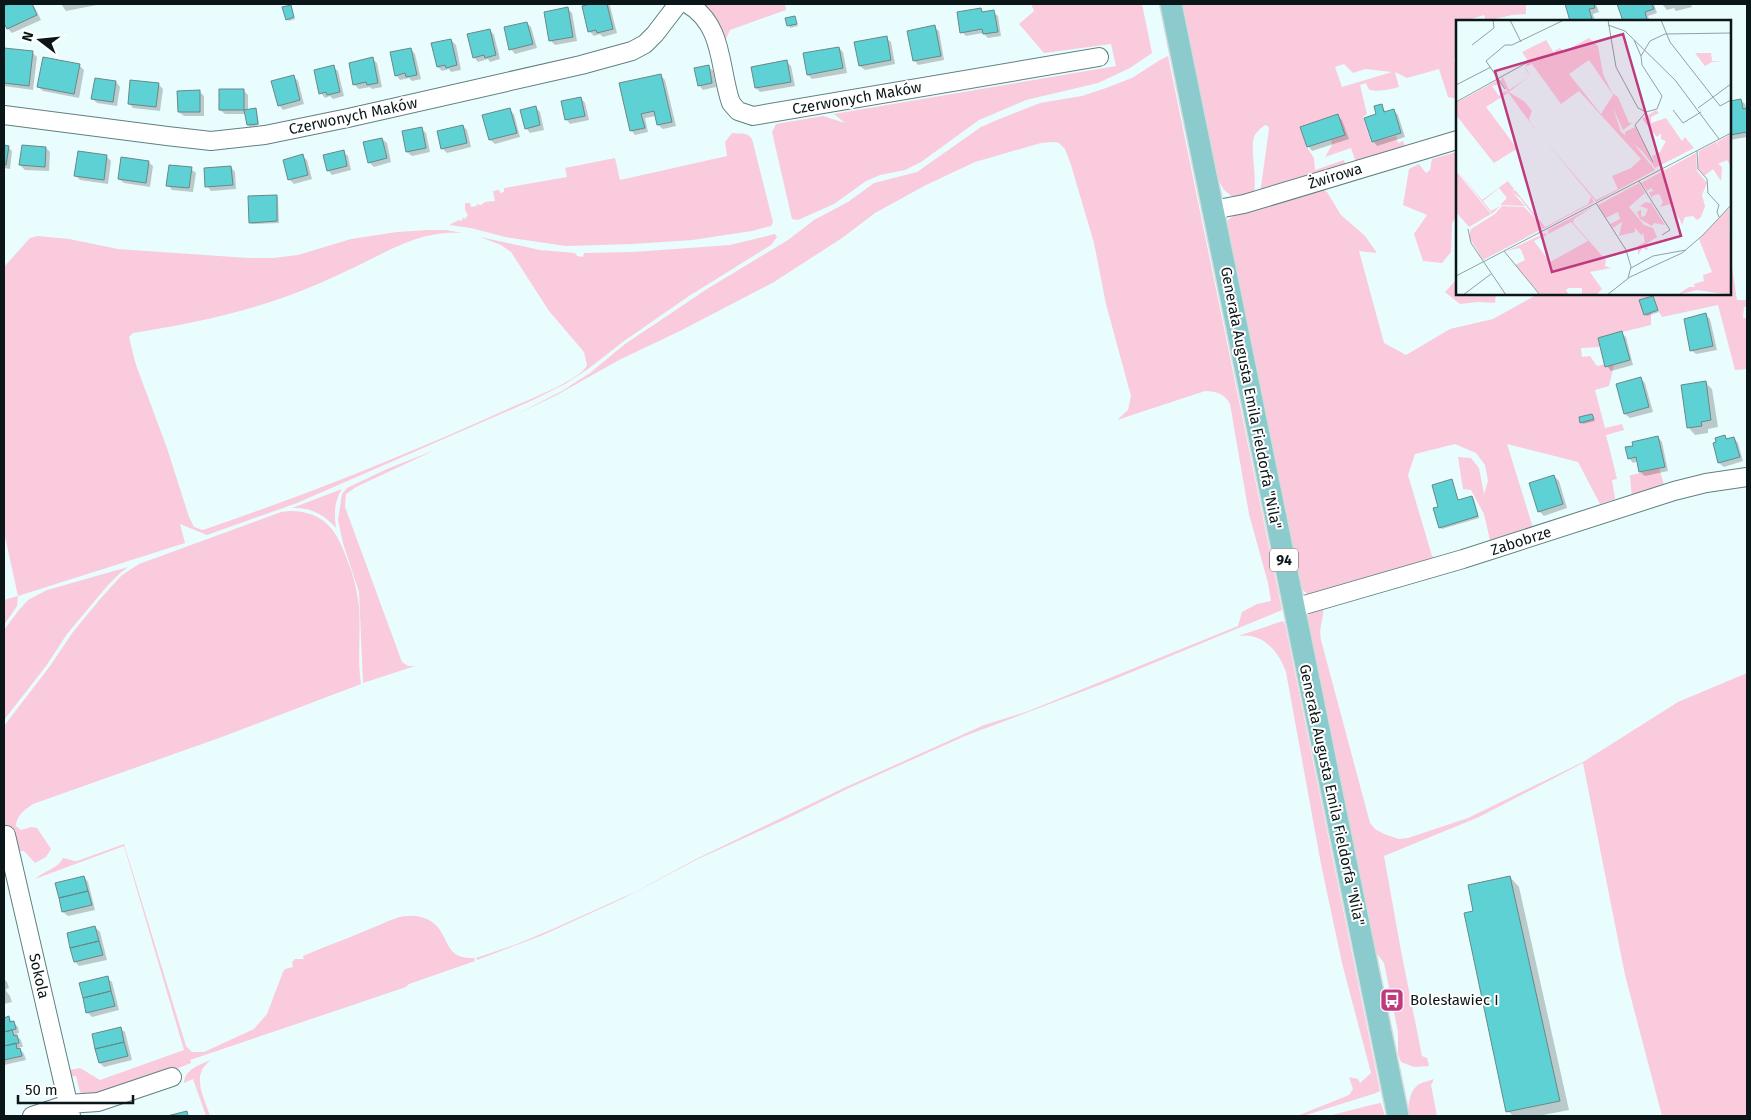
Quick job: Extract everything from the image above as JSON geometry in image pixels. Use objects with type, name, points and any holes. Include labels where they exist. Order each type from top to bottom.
[{"type":"main road","name":"Generała Augusta Emila Fieldorfa \"Nila\"","points":[[1171,4],[1398,1116]]},
{"type":"street","name":"Czerwonych Maków","points":[[4,115],[211,141],[265,135],[552,72],[632,51],[645,44],[656,34],[678,4]]},
{"type":"street","name":"Czerwonych Maków","points":[[688,4],[704,16],[716,36],[731,103],[738,111],[753,116],[1099,57]]},
{"type":"street","name":"Żwirowa","points":[[1213,210],[1244,204],[1456,140]]},
{"type":"street","name":"Zabobrze","points":[[1294,608],[1472,556],[1674,491],[1706,483],[1747,477]]},
{"type":"street","name":"Sokola","points":[[6,835],[69,1110]]},
{"type":"street","points":[[32,1116],[69,1110],[98,1102],[172,1077]]},
{"type":"shaded area","points":[[700,4],[785,4],[786,10],[730,30],[722,48]]},
{"type":"shaded area","points":[[1031,4],[1142,4],[1152,53],[1130,68],[1098,83],[1026,100],[979,120],[921,162],[905,170],[880,175],[866,181],[834,204],[798,220],[792,219],[772,132],[776,124],[823,116],[845,123],[834,114],[1116,66],[1111,44],[1044,53],[1019,24],[1034,11]]},
{"type":"shaded area","points":[[1181,4],[1526,4],[1526,14],[1490,20],[1486,20],[1484,15],[1468,20],[1456,20],[1456,58],[1454,59],[1456,65],[1456,99],[1448,97],[1439,69],[1407,78],[1395,72],[1399,87],[1393,89],[1373,91],[1369,89],[1366,83],[1360,85],[1367,114],[1363,117],[1371,142],[1396,136],[1398,143],[1403,141],[1406,149],[1356,163],[1351,148],[1325,157],[1332,145],[1331,140],[1345,135],[1337,114],[1300,128],[1307,147],[1314,158],[1315,170],[1344,160],[1346,166],[1260,194],[1269,129],[1265,125],[1256,133],[1253,142],[1254,193],[1234,198],[1224,190],[1217,177]],"holes":[[[1344,64],[1353,73],[1365,69],[1392,72],[1342,87],[1335,67]]]},
{"type":"shaded area","points":[[1168,56],[1282,610],[1110,681],[965,736],[698,859],[624,898],[543,935],[477,960],[476,958],[517,944],[635,892],[696,859],[846,787],[984,725],[1026,712],[1238,626],[1242,612],[1257,604],[1271,601],[1268,583],[1249,514],[1230,404],[1226,398],[1220,394],[1205,391],[1117,420],[1128,410],[1131,396],[1106,304],[1094,243],[1071,165],[1065,149],[1059,143],[1041,143],[975,162],[926,185],[875,213],[842,238],[774,282],[680,331],[619,360],[555,396],[515,415],[562,391],[590,373],[625,344],[707,289],[788,240],[814,220],[848,202],[874,183],[917,172],[981,127],[997,120],[1040,103],[1082,96],[1106,88],[1132,78]]},
{"type":"shaded area","points":[[732,133],[746,134],[752,139],[773,222],[771,226],[752,231],[692,240],[566,246],[505,237],[471,228],[449,225],[459,220],[461,221],[462,217],[465,219],[468,215],[465,210],[465,203],[470,203],[471,207],[477,206],[476,204],[481,205],[485,202],[495,201],[493,191],[499,190],[500,193],[504,192],[504,188],[567,177],[565,168],[615,158],[620,180],[727,156],[725,142]]},
{"type":"shaded area","points":[[1456,152],[1456,217],[1452,223],[1451,252],[1442,263],[1423,261],[1414,234],[1427,215],[1403,205],[1409,169],[1419,164],[1426,173],[1430,170],[1432,159]]},
{"type":"shaded area","points":[[1323,189],[1327,192],[1341,215],[1365,236],[1377,253],[1359,251],[1384,343],[1406,355],[1450,329],[1493,319],[1536,295],[1731,295],[1731,261],[1737,300],[1747,300],[1747,307],[1744,307],[1743,318],[1747,318],[1747,369],[1735,370],[1718,305],[1662,317],[1653,296],[1639,300],[1644,315],[1651,313],[1651,325],[1598,338],[1600,347],[1581,348],[1582,357],[1590,356],[1597,366],[1605,364],[1606,367],[1614,365],[1609,386],[1595,390],[1605,428],[1622,424],[1624,430],[1606,435],[1617,479],[1612,480],[1615,499],[1600,504],[1578,462],[1507,444],[1534,531],[1491,545],[1484,514],[1471,490],[1463,489],[1458,457],[1471,458],[1479,468],[1484,494],[1488,481],[1485,465],[1476,453],[1455,444],[1415,454],[1408,475],[1432,556],[1441,560],[1313,596],[1307,594],[1302,589],[1227,224],[1228,220],[1234,215]]},
{"type":"shaded area","points":[[446,230],[463,233],[434,234],[421,237],[321,283],[245,310],[171,327],[133,333],[129,337],[136,365],[167,448],[189,517],[194,527],[203,530],[398,457],[554,389],[583,371],[587,365],[584,352],[549,311],[511,252],[501,245],[480,237],[540,250],[575,253],[577,256],[583,257],[584,253],[633,252],[730,245],[775,234],[777,237],[771,245],[689,296],[624,341],[588,369],[565,384],[533,400],[297,503],[207,535],[180,524],[185,543],[18,596],[4,532],[4,267],[30,238],[38,236],[69,239],[118,249],[273,258],[298,255],[351,239],[397,232]]},
{"type":"shaded area","points":[[1456,280],[1456,295],[1496,295],[1495,303],[1460,304],[1445,292]]},
{"type":"shaded area","points":[[435,450],[356,487],[346,494],[345,507],[402,662],[408,666],[415,666],[363,683],[359,592],[343,543],[338,520],[342,494],[347,488],[387,469]]},
{"type":"shaded area","points":[[1659,468],[1665,488],[1632,499],[1630,476],[1628,476]]},
{"type":"shaded area","points":[[342,489],[337,498],[335,508],[336,528],[327,519],[311,510],[292,508]]},
{"type":"shaded area","points":[[281,512],[302,512],[321,519],[340,541],[354,578],[359,607],[359,665],[361,684],[219,738],[33,804],[20,816],[16,826],[21,830],[31,827],[37,828],[51,849],[46,857],[35,863],[24,851],[17,851],[4,835],[4,726],[50,666],[73,632],[122,575],[139,564]]},
{"type":"shaded area","points":[[128,567],[108,585],[67,634],[46,666],[4,720],[4,630],[19,610],[28,600],[47,590]]},
{"type":"shaded area","points":[[18,596],[17,606],[4,625],[4,600]]},
{"type":"shaded area","points":[[1323,605],[1320,631],[1321,640],[1370,823],[1375,829],[1384,834],[1399,839],[1408,838],[1468,818],[1583,762],[1678,702],[1747,673],[1747,1116],[1662,1116],[1625,975],[1583,763],[1479,817],[1384,856],[1422,1056],[1427,1058],[1429,1066],[1414,1067],[1401,1062],[1398,1054],[1398,1032],[1384,963],[1375,951],[1306,622],[1310,612]]},
{"type":"shaded area","points":[[1283,621],[1380,1091],[1303,1116],[1297,1116],[1349,1095],[1353,1089],[1349,1077],[1358,1079],[1360,1083],[1371,1073],[1342,963],[1321,864],[1286,672],[1274,650],[1262,640],[1255,637],[1238,636]]},
{"type":"shaded area","points":[[124,844],[186,1046],[192,1052],[204,1052],[254,1029],[267,1014],[283,972],[285,969],[293,967],[292,962],[295,959],[304,959],[303,956],[403,916],[420,917],[435,924],[456,954],[474,958],[475,961],[409,984],[406,987],[190,1060],[191,1063],[166,1073],[95,1095],[83,1095],[80,1092],[76,1076],[69,1077],[69,1070],[80,1068],[100,1080],[184,1050],[124,846],[35,879],[58,865],[63,858],[75,861],[80,860]]},
{"type":"shaded area","points":[[211,1060],[201,1072],[200,1079],[200,1086],[210,1116],[206,1116],[193,1079],[184,1083],[190,1071]]},
{"type":"shaded area","points":[[1434,1079],[1431,1085],[1437,1116],[1408,1116],[1410,1099],[1415,1088],[1421,1083]]},
{"type":"shaded area","points":[[1381,1103],[1385,1116],[1328,1116],[1375,1104]]},
{"type":"building","points":[[9,4],[32,4],[37,15],[7,29],[4,23],[4,6]]},
{"type":"building","points":[[607,4],[613,29],[597,33],[596,30],[588,32],[582,6]]},
{"type":"building","points":[[1565,4],[1594,4],[1595,8],[1589,9],[1592,19],[1570,20]]},
{"type":"building","points":[[1617,4],[1652,4],[1654,9],[1645,12],[1647,20],[1623,20]]},
{"type":"building","points":[[291,5],[294,17],[286,20],[282,7]]},
{"type":"building","points":[[568,7],[573,37],[549,41],[544,12]]},
{"type":"building","points":[[981,8],[982,12],[994,10],[998,32],[983,34],[982,29],[960,33],[957,12]]},
{"type":"building","points":[[795,16],[797,24],[787,26],[785,18]]},
{"type":"building","points":[[527,22],[533,44],[509,50],[504,27]]},
{"type":"building","points":[[935,25],[941,56],[913,61],[907,31]]},
{"type":"building","points":[[490,29],[496,55],[485,58],[484,55],[473,58],[467,34]]},
{"type":"building","points":[[887,36],[891,60],[859,66],[854,42]]},
{"type":"building","points":[[451,39],[457,65],[446,68],[445,65],[437,67],[431,43]]},
{"type":"building","points":[[839,47],[843,68],[807,75],[803,53]]},
{"type":"building","points":[[4,48],[33,51],[29,86],[4,83]]},
{"type":"building","points":[[411,48],[417,75],[406,77],[405,73],[395,76],[390,52]]},
{"type":"building","points":[[43,57],[80,64],[74,94],[37,87]]},
{"type":"building","points":[[373,57],[378,83],[367,85],[366,82],[353,85],[349,63]]},
{"type":"building","points":[[787,60],[791,82],[755,88],[751,67]]},
{"type":"building","points":[[334,65],[340,92],[327,95],[326,92],[319,94],[314,70]]},
{"type":"building","points":[[709,65],[712,83],[698,86],[694,68]]},
{"type":"building","points":[[661,74],[672,122],[657,125],[654,111],[641,114],[645,128],[630,131],[619,83]]},
{"type":"building","points":[[294,75],[300,100],[278,106],[271,81]]},
{"type":"building","points":[[95,78],[116,81],[113,102],[91,99]]},
{"type":"building","points":[[130,80],[159,83],[156,107],[128,104]]},
{"type":"building","points":[[219,89],[244,89],[244,110],[219,110]]},
{"type":"building","points":[[200,90],[200,112],[178,112],[177,91]]},
{"type":"building","points":[[581,97],[585,116],[565,120],[561,101]]},
{"type":"building","points":[[1741,99],[1743,109],[1747,108],[1747,132],[1731,135],[1731,101]]},
{"type":"building","points":[[1382,104],[1384,112],[1394,109],[1401,133],[1372,142],[1364,118],[1376,114],[1374,106]]},
{"type":"building","points":[[536,106],[540,125],[525,129],[520,110]]},
{"type":"building","points":[[256,108],[258,124],[247,125],[244,110]]},
{"type":"building","points":[[510,108],[517,133],[489,140],[482,115]]},
{"type":"building","points":[[1338,114],[1345,135],[1307,147],[1300,127]]},
{"type":"building","points":[[463,125],[467,143],[441,149],[437,131]]},
{"type":"building","points":[[422,127],[426,148],[406,152],[402,131]]},
{"type":"building","points":[[382,138],[387,158],[368,163],[363,142]]},
{"type":"building","points":[[4,145],[9,146],[6,165],[4,165]]},
{"type":"building","points":[[22,145],[46,147],[45,167],[19,165]]},
{"type":"building","points":[[344,150],[347,166],[327,171],[323,155]]},
{"type":"building","points":[[78,151],[107,155],[104,180],[74,176]]},
{"type":"building","points":[[303,154],[308,175],[288,180],[283,160]]},
{"type":"building","points":[[121,157],[149,161],[146,183],[118,179]]},
{"type":"building","points":[[169,165],[192,167],[189,188],[166,186]]},
{"type":"building","points":[[231,166],[233,185],[205,187],[204,168]]},
{"type":"building","points":[[277,195],[277,221],[249,223],[248,196]]},
{"type":"building","points":[[1653,296],[1658,310],[1644,315],[1639,300]]},
{"type":"building","points":[[1706,313],[1713,346],[1690,351],[1684,319]]},
{"type":"building","points":[[1622,331],[1630,360],[1605,367],[1598,338]]},
{"type":"building","points":[[1641,377],[1649,407],[1624,414],[1616,384]]},
{"type":"building","points":[[1706,381],[1711,420],[1701,422],[1702,426],[1687,428],[1681,385]]},
{"type":"building","points":[[1592,414],[1594,419],[1580,423],[1579,417]]},
{"type":"building","points":[[1725,435],[1726,439],[1734,437],[1740,457],[1718,463],[1713,443],[1716,442],[1715,438]]},
{"type":"building","points":[[1658,436],[1665,467],[1639,472],[1636,457],[1628,459],[1625,447],[1633,446],[1632,442]]},
{"type":"building","points":[[1554,475],[1563,504],[1538,512],[1529,483]]},
{"type":"building","points":[[1452,479],[1458,500],[1472,496],[1478,516],[1439,528],[1433,508],[1438,507],[1432,485]]},
{"type":"building","points":[[84,876],[88,891],[59,898],[55,883]]},
{"type":"building","points":[[1510,876],[1560,1101],[1506,1112],[1464,913],[1473,911],[1468,885]]},
{"type":"building","points":[[88,891],[92,905],[62,912],[59,898]]},
{"type":"building","points":[[95,926],[99,941],[70,948],[67,933]]},
{"type":"building","points":[[99,941],[103,955],[74,962],[70,948]]},
{"type":"building","points":[[108,976],[111,991],[83,998],[79,983]]},
{"type":"building","points":[[111,991],[115,1006],[86,1013],[83,998]]},
{"type":"building","points":[[9,1016],[10,1022],[14,1021],[16,1029],[4,1032],[4,1018]]},
{"type":"building","points":[[121,1027],[124,1042],[95,1049],[92,1034]]},
{"type":"building","points":[[12,1030],[14,1036],[17,1035],[19,1043],[4,1046],[4,1032]]},
{"type":"building","points":[[124,1042],[128,1056],[99,1063],[95,1049]]},
{"type":"building","points":[[16,1043],[17,1049],[20,1048],[22,1056],[4,1060],[4,1046]]},
{"type":"building","points":[[187,1111],[188,1116],[167,1116]]},
{"type":"place","name":"Bolesławiec I","points":[[1392,1000]]}]
